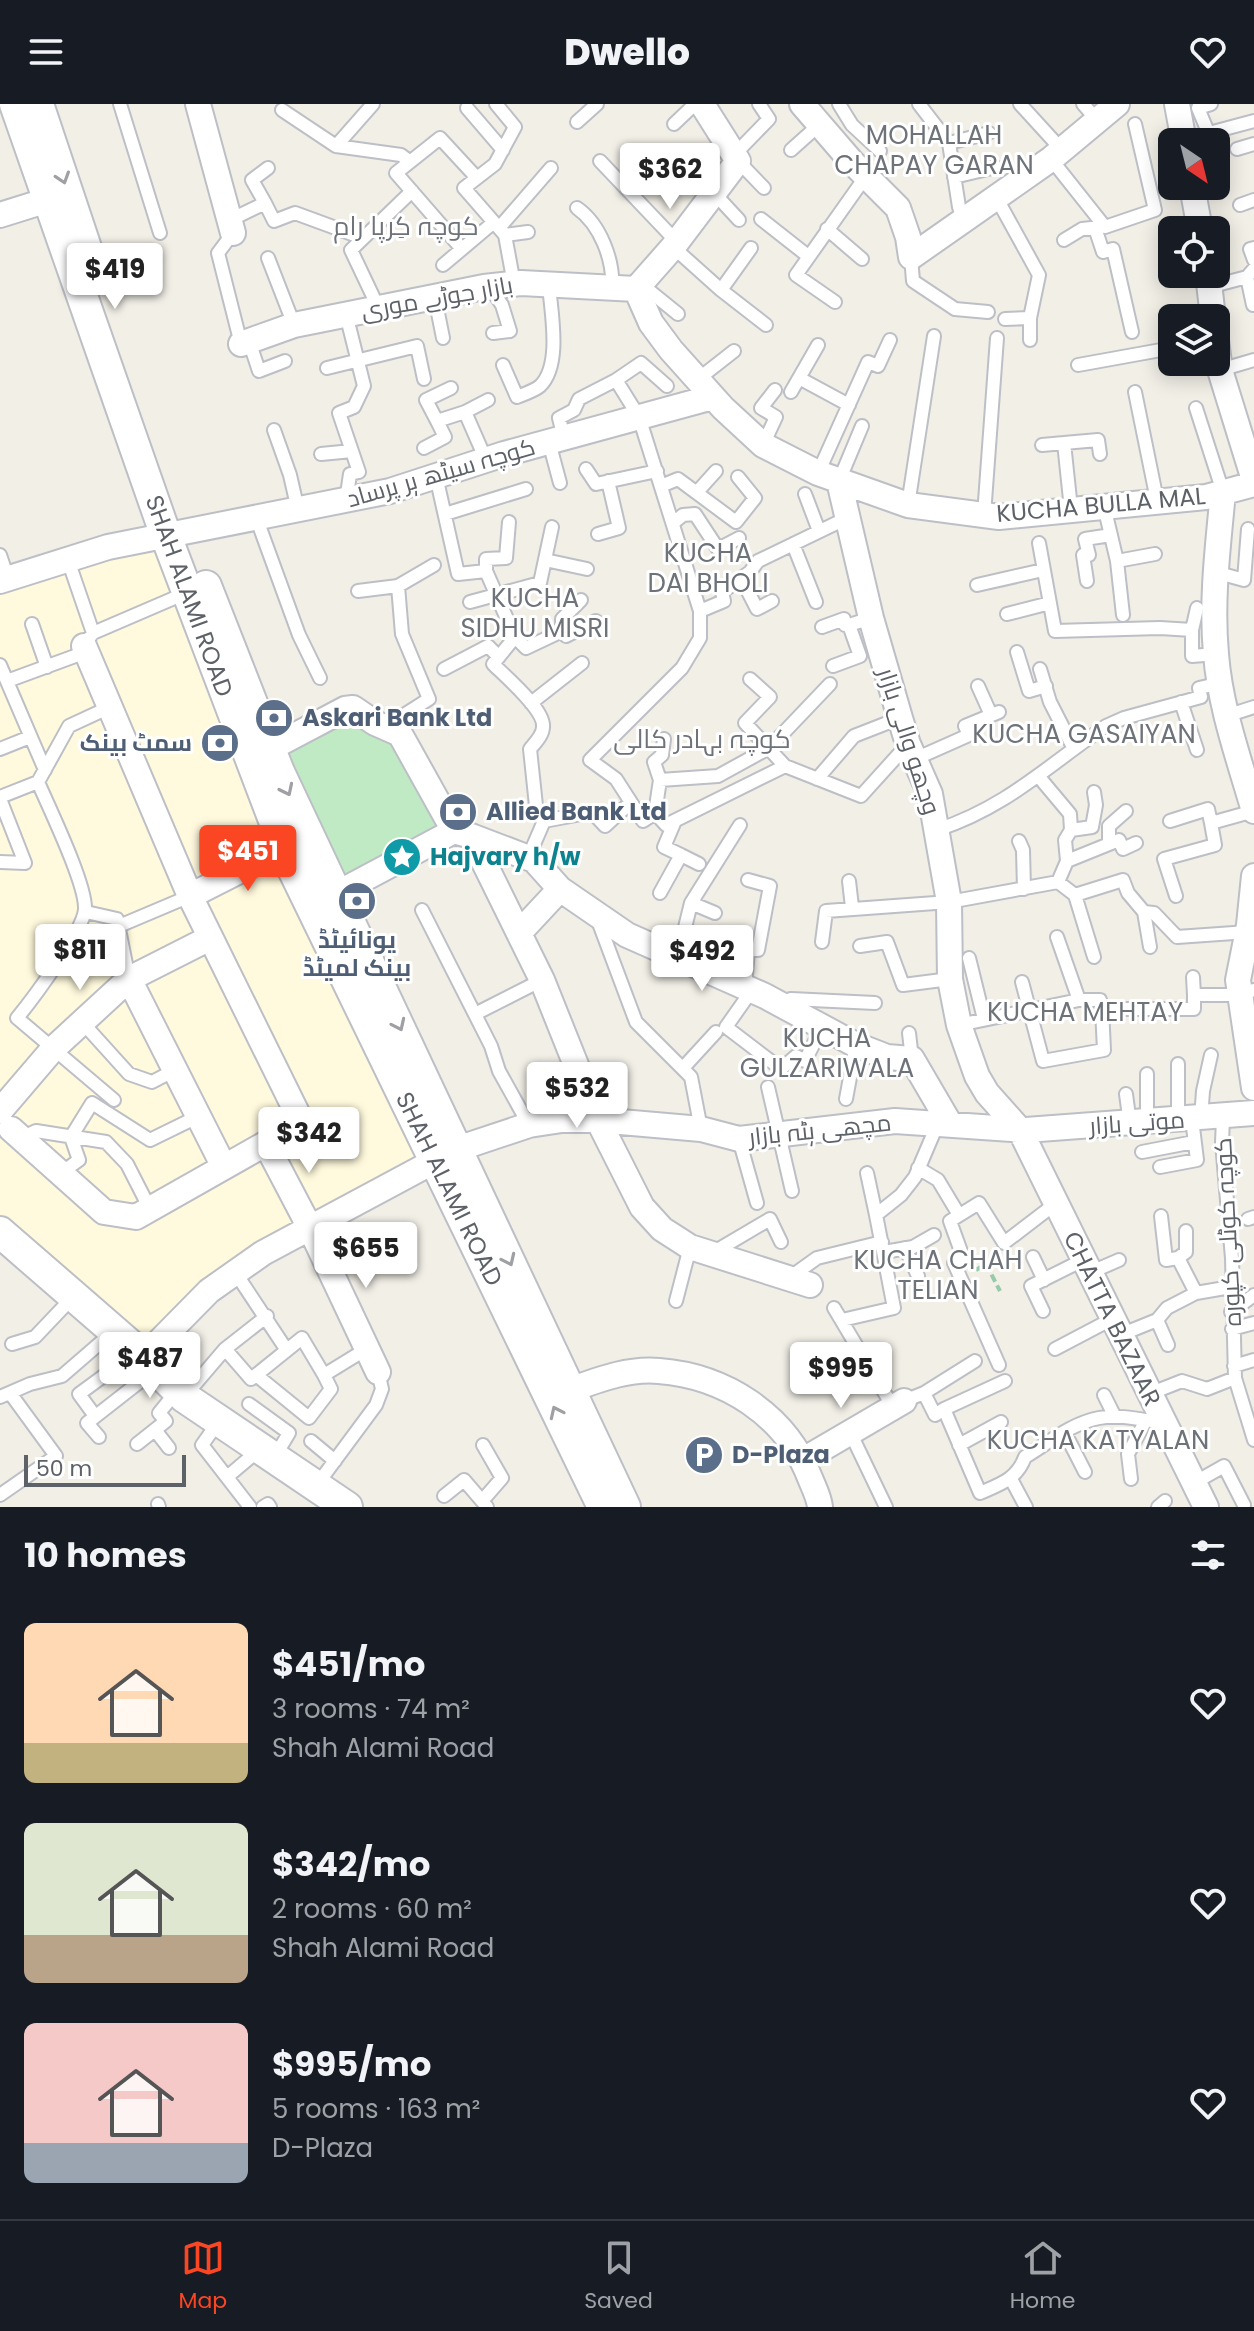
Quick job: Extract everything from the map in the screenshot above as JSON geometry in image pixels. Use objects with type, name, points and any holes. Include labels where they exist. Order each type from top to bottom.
[{"type":"street","name":"SHAH ALAMI ROAD","points":[[15,104],[48,200],[260,754],[285,848],[325,901]]},
{"type":"street","name":"SHAH ALAMI ROAD","points":[[38,104],[159,464],[187,592],[260,754],[279,772],[325,901],[447,1154],[570,1390],[625,1507]]},
{"type":"street","points":[[198,104],[231,226]]},
{"type":"street","points":[[802,104],[898,208],[911,257],[1057,154],[1090,112],[1117,104]]},
{"type":"street","points":[[1177,104],[1181,128]]},
{"type":"street","points":[[630,287],[675,244],[736,158],[687,114]]},
{"type":"street","points":[[0,215],[48,200]]},
{"type":"street","name":"بازار جوڑے موری","points":[[245,343],[294,325],[502,285],[630,287]]},
{"type":"street","name":"KUCHA BULLA MAL","points":[[630,287],[671,350],[705,388],[763,445],[821,482],[908,505],[999,517],[1206,497],[1254,482]]},
{"type":"street","points":[[1224,376],[1254,482]]},
{"type":"street","name":"کوچہ سیٹھ ہر پرساد","points":[[4,580],[108,547],[390,491],[639,417],[705,388]]},
{"type":"street","name":"وچھو والی بازار","points":[[821,482],[847,518],[860,622],[930,794],[949,902],[950,979],[959,1025],[977,1076],[987,1093],[1020,1130]]},
{"type":"street","points":[[1223,492],[1215,572],[1216,654],[1226,716],[1254,808]]},
{"type":"street","points":[[88,644],[110,707],[190,896],[302,1123],[136,1217],[104,1212],[7,1128],[53,1049],[129,979],[210,938]]},
{"type":"street","points":[[260,754],[345,709],[353,708],[400,734],[519,933],[542,980],[598,1120],[642,1207],[662,1229],[701,1251],[800,1282]]},
{"type":"street","points":[[325,901],[462,834],[534,860],[560,889],[627,935],[748,988],[856,1045],[887,1057],[912,1059],[944,1123]]},
{"type":"street","points":[[190,896],[285,848]]},
{"type":"street","points":[[1254,876],[1248,932],[1238,980],[1247,992],[1254,1088]]},
{"type":"street","points":[[519,933],[560,889]]},
{"type":"street","points":[[129,979],[224,1167]]},
{"type":"street","name":"موتی بازار","points":[[1020,1130],[1198,1123],[1254,1113]]},
{"type":"street","name":"مچھی ہٹہ بازار","points":[[166,1378],[209,1291],[235,1272],[447,1154],[529,1125],[562,1120],[598,1120],[701,1129],[739,1139],[895,1121],[1020,1130]]},
{"type":"street","name":"CHATTA BAZAAR","points":[[1020,1130],[1149,1394],[1155,1422],[1206,1507]]},
{"type":"street","points":[[266,1144],[310,1228],[378,1372]]},
{"type":"street","name":"SHAH ALAMI ROAD","points":[[447,1154],[579,1462],[603,1507]]},
{"type":"street","points":[[0,1232],[219,1421],[347,1507]]},
{"type":"street","points":[[570,1390],[611,1375],[656,1370],[701,1378],[742,1396],[776,1424],[803,1460],[820,1507]]},
{"type":"street","points":[[803,1460],[907,1400]]},
{"type":"lane","points":[[120,104],[160,233]]},
{"type":"lane","points":[[336,146],[373,104]]},
{"type":"lane","points":[[493,333],[510,331],[502,305],[499,228],[464,188],[495,164],[515,127],[496,104]]},
{"type":"lane","points":[[577,122],[597,104]]},
{"type":"lane","points":[[675,104],[687,114],[695,104]]},
{"type":"lane","points":[[759,104],[769,119],[736,158],[764,188]]},
{"type":"lane","points":[[839,104],[852,125],[880,151]]},
{"type":"lane","points":[[919,104],[949,143],[963,220]]},
{"type":"lane","points":[[1020,104],[1057,154],[1100,227],[1103,252],[1113,249],[1132,332]]},
{"type":"lane","points":[[1206,128],[1198,108],[1211,104]]},
{"type":"lane","points":[[467,108],[503,150]]},
{"type":"lane","points":[[282,110],[336,146],[401,155],[409,161]]},
{"type":"lane","points":[[1225,128],[1254,121]]},
{"type":"lane","points":[[791,150],[820,124]]},
{"type":"lane","points":[[1064,240],[1082,229],[1100,227],[1155,210],[1135,124]]},
{"type":"lane","points":[[949,143],[989,133]]},
{"type":"lane","points":[[462,249],[396,173],[440,138],[477,178]]},
{"type":"lane","points":[[1237,149],[1254,144]]},
{"type":"lane","points":[[600,161],[721,290],[766,325]]},
{"type":"lane","points":[[954,177],[996,167]]},
{"type":"lane","points":[[268,168],[252,180],[274,221],[295,213],[363,238]]},
{"type":"lane","points":[[443,265],[462,249],[499,228],[551,168]]},
{"type":"lane","points":[[835,302],[796,275],[866,176]]},
{"type":"lane","points":[[379,309],[351,250],[412,191]]},
{"type":"lane","points":[[714,193],[739,220]]},
{"type":"lane","points":[[996,197],[1039,275],[1030,318],[1030,340]]},
{"type":"lane","points":[[1240,205],[1254,200]]},
{"type":"lane","points":[[265,203],[231,226],[218,253],[245,343],[259,371],[285,361]]},
{"type":"lane","points":[[577,208],[607,249],[613,275],[678,314]]},
{"type":"lane","points":[[761,219],[808,256]]},
{"type":"lane","points":[[499,228],[528,232]]},
{"type":"lane","points":[[827,229],[862,259]]},
{"type":"lane","points":[[721,290],[751,248]]},
{"type":"lane","points":[[1254,248],[1250,249],[1254,260]]},
{"type":"lane","points":[[911,257],[913,281],[955,309],[988,312]]},
{"type":"lane","points":[[268,258],[294,325]]},
{"type":"lane","points":[[1230,276],[1250,273],[1253,305]]},
{"type":"lane","points":[[503,365],[517,397],[540,386],[547,374],[553,359],[549,285]]},
{"type":"lane","points":[[435,298],[443,338]]},
{"type":"lane","points":[[346,314],[364,386],[354,407],[339,413],[359,472],[350,474],[346,501]]},
{"type":"lane","points":[[1005,319],[1030,318]]},
{"type":"lane","points":[[908,505],[934,336]]},
{"type":"lane","points":[[984,515],[997,338]]},
{"type":"lane","points":[[819,531],[821,482],[849,405],[868,362],[878,366],[890,340]]},
{"type":"lane","points":[[791,392],[818,345]]},
{"type":"lane","points":[[327,368],[417,346],[424,379]]},
{"type":"lane","points":[[705,388],[734,351]]},
{"type":"lane","points":[[1078,365],[1158,351]]},
{"type":"lane","points":[[1230,355],[1254,360]]},
{"type":"lane","points":[[560,483],[559,418],[574,410],[579,399],[641,363],[667,386]]},
{"type":"lane","points":[[799,378],[849,405]]},
{"type":"lane","points":[[616,380],[639,417],[700,611],[700,638],[682,668],[590,760],[616,779],[643,821],[655,813],[660,780],[654,762],[662,755],[664,739]]},
{"type":"lane","points":[[424,448],[445,437],[426,400],[451,388]]},
{"type":"lane","points":[[763,445],[776,417],[761,408],[775,390]]},
{"type":"lane","points":[[1135,392],[1157,500]]},
{"type":"lane","points":[[437,421],[488,400]]},
{"type":"lane","points":[[1196,408],[1223,492]]},
{"type":"lane","points":[[465,412],[486,460]]},
{"type":"lane","points":[[821,482],[862,426]]},
{"type":"lane","points":[[292,435],[276,436],[298,510]]},
{"type":"lane","points":[[1042,445],[1098,440],[1100,454]]},
{"type":"lane","points":[[1064,443],[1071,509]]},
{"type":"lane","points":[[321,454],[352,451]]},
{"type":"lane","points":[[586,469],[596,484],[657,471]]},
{"type":"lane","points":[[698,491],[716,471]]},
{"type":"lane","points":[[436,476],[458,574],[486,571]]},
{"type":"lane","points":[[661,486],[678,479],[736,522],[755,498],[738,477]]},
{"type":"lane","points":[[598,534],[619,528],[608,481]]},
{"type":"lane","points":[[445,514],[526,489]]},
{"type":"lane","points":[[1104,506],[1117,561],[1123,615]]},
{"type":"lane","points":[[673,523],[683,515],[695,514],[718,549],[739,538]]},
{"type":"lane","points":[[256,517],[299,635],[320,678]]},
{"type":"lane","points":[[700,611],[724,601],[722,592],[750,572],[758,561],[847,518]]},
{"type":"lane","points":[[509,522],[506,558],[486,559],[486,571],[515,637],[526,648],[562,631]]},
{"type":"lane","points":[[470,602],[540,583],[552,527]]},
{"type":"lane","points":[[1215,572],[1244,580],[1248,529]]},
{"type":"lane","points":[[1087,581],[1083,555],[1089,555],[1085,539],[1111,535]]},
{"type":"lane","points":[[1039,543],[1055,631],[1192,630]]},
{"type":"lane","points":[[793,544],[816,602]]},
{"type":"lane","points":[[1117,561],[1155,554]]},
{"type":"lane","points":[[0,555],[4,580]]},
{"type":"lane","points":[[68,560],[88,644]]},
{"type":"lane","points":[[545,560],[587,569]]},
{"type":"lane","points":[[358,591],[398,586],[434,565]]},
{"type":"lane","points":[[977,585],[1043,570]]},
{"type":"lane","points":[[741,578],[757,609],[772,601]]},
{"type":"lane","points":[[385,727],[429,699],[402,634],[398,586]]},
{"type":"lane","points":[[7,681],[47,667],[187,592]]},
{"type":"lane","points":[[581,600],[562,619],[562,631],[566,636],[596,621]]},
{"type":"lane","points":[[1007,614],[1050,603]]},
{"type":"lane","points":[[1197,608],[1192,630],[1192,656],[1216,654]]},
{"type":"lane","points":[[822,627],[844,619],[845,625],[860,622],[860,656],[833,666]]},
{"type":"lane","points":[[32,624],[47,667]]},
{"type":"lane","points":[[515,637],[493,664],[537,710],[544,725],[530,749],[537,815],[544,821]]},
{"type":"lane","points":[[444,669],[488,646],[499,657]]},
{"type":"lane","points":[[1017,652],[1029,691],[1046,686]]},
{"type":"lane","points":[[531,703],[582,663]]},
{"type":"lane","points":[[0,665],[30,737],[84,892],[86,912],[72,938],[17,1018],[114,1100]]},
{"type":"lane","points":[[1040,669],[1050,702],[1074,749]]},
{"type":"lane","points":[[750,679],[770,697],[745,723],[785,766],[861,796],[912,752],[969,735],[965,726],[995,714],[978,686]]},
{"type":"lane","points":[[937,830],[987,810],[1039,777],[1106,726],[1201,697],[1199,688],[1221,683]]},
{"type":"lane","points":[[660,780],[718,776],[769,748],[830,684]]},
{"type":"lane","points":[[0,702],[14,697]]},
{"type":"lane","points":[[1181,702],[1197,750]]},
{"type":"lane","points":[[0,862],[25,863],[4,822],[0,798],[42,776],[69,726],[110,707]]},
{"type":"lane","points":[[1226,716],[1254,707]]},
{"type":"lane","points":[[817,779],[854,736],[900,718]]},
{"type":"lane","points":[[0,749],[30,737]]},
{"type":"lane","points":[[655,813],[666,825],[785,766]]},
{"type":"lane","points":[[1039,777],[1070,814],[1071,830],[1065,840],[1067,861],[1058,882]]},
{"type":"lane","points":[[1071,830],[1092,827],[1096,805],[1094,792]]},
{"type":"lane","points":[[544,821],[592,812],[605,826],[630,803]]},
{"type":"lane","points":[[1211,823],[1254,808]]},
{"type":"lane","points":[[1170,821],[1208,809],[1215,845],[1164,859],[1176,896]]},
{"type":"lane","points":[[1109,844],[1109,826],[1126,811]]},
{"type":"lane","points":[[528,858],[544,821]]},
{"type":"lane","points":[[675,821],[664,847],[699,864]]},
{"type":"lane","points":[[678,956],[691,903],[740,825]]},
{"type":"lane","points":[[1067,861],[1119,840],[1123,849],[1136,843]]},
{"type":"lane","points":[[1019,841],[1023,850],[1024,889]]},
{"type":"lane","points":[[660,893],[681,855]]},
{"type":"lane","points":[[748,880],[770,886],[758,950],[748,950],[748,988],[726,1027],[781,1069],[796,1056],[805,1061],[822,1027]]},
{"type":"lane","points":[[1075,895],[1123,880],[1128,893],[1144,912],[1150,947]]},
{"type":"lane","points":[[849,881],[852,907]]},
{"type":"lane","points":[[822,942],[826,911],[949,902],[1058,882],[1075,895],[1094,957]]},
{"type":"lane","points":[[119,926],[190,896]]},
{"type":"lane","points":[[691,903],[715,913]]},
{"type":"lane","points":[[422,910],[491,1046],[499,1071],[529,1125]]},
{"type":"lane","points":[[86,912],[117,919],[129,979]]},
{"type":"lane","points":[[1144,912],[1154,913],[1177,937],[1248,932]]},
{"type":"lane","points":[[596,915],[636,1022],[691,1077],[701,1129]]},
{"type":"lane","points":[[1057,937],[1079,1000]]},
{"type":"lane","points":[[701,967],[709,939]]},
{"type":"lane","points":[[860,946],[887,942],[903,985],[950,979]]},
{"type":"lane","points":[[969,958],[984,1019]]},
{"type":"lane","points":[[1102,1009],[1200,1010],[1194,995],[1193,977]]},
{"type":"lane","points":[[475,1014],[542,980]]},
{"type":"lane","points":[[959,1025],[984,1019],[1030,1011],[1079,1000],[1100,1000],[1104,1050],[1043,1067],[1030,1011],[1022,982]]},
{"type":"lane","points":[[1194,995],[1247,992]]},
{"type":"lane","points":[[788,1008],[791,999],[875,1003]]},
{"type":"lane","points":[[1158,1008],[1160,1022]]},
{"type":"lane","points":[[82,1022],[129,1074],[152,1082],[175,1070]]},
{"type":"lane","points":[[683,1068],[716,1032]]},
{"type":"lane","points":[[909,1033],[912,1059]]},
{"type":"lane","points":[[846,1099],[856,1045]]},
{"type":"lane","points":[[1160,1167],[1197,1160],[1198,1123],[1211,1055]]},
{"type":"lane","points":[[1178,1064],[1198,1123]]},
{"type":"lane","points":[[1139,1123],[1147,1074]]},
{"type":"lane","points":[[768,1087],[792,1191]]},
{"type":"lane","points":[[1126,1094],[1139,1123]]},
{"type":"lane","points":[[71,1137],[92,1103],[150,1140],[199,1116]]},
{"type":"lane","points":[[876,1215],[901,1195],[944,1123]]},
{"type":"lane","points":[[1142,1152],[1198,1123]]},
{"type":"lane","name":"کوچہ کوٹلی کپورہ","points":[[1198,1123],[1222,1143],[1232,1258],[1234,1372],[1239,1399],[1254,1440]]},
{"type":"lane","points":[[7,1128],[106,1142],[127,1164],[150,1209]]},
{"type":"lane","points":[[61,1173],[79,1160],[71,1137]]},
{"type":"lane","points":[[739,1139],[757,1203]]},
{"type":"lane","points":[[918,1168],[938,1180],[959,1215]]},
{"type":"lane","points":[[842,1320],[894,1308],[867,1173]]},
{"type":"lane","points":[[999,1365],[954,1263],[963,1257],[950,1221],[979,1203],[1004,1243],[1055,1204]]},
{"type":"lane","points":[[1161,1216],[1166,1260],[1178,1258],[1186,1252],[1186,1231]]},
{"type":"lane","points":[[676,1301],[701,1251],[770,1219],[781,1242]]},
{"type":"lane","points":[[800,1282],[817,1258],[883,1247],[905,1248],[934,1235]]},
{"type":"lane","points":[[905,1248],[918,1276]]},
{"type":"lane","points":[[1033,1257],[1044,1280]]},
{"type":"lane","points":[[1178,1258],[1196,1293]]},
{"type":"lane","points":[[1043,1311],[1031,1286],[1086,1267],[1119,1260]]},
{"type":"lane","points":[[235,1272],[286,1349]]},
{"type":"lane","points":[[1055,1349],[1116,1327],[1157,1320],[1167,1308],[1196,1293],[1231,1287]]},
{"type":"lane","points":[[1231,1312],[1254,1295]]},
{"type":"lane","points":[[12,1344],[35,1337],[73,1297]]},
{"type":"lane","points":[[834,1308],[907,1400],[935,1415],[1005,1381]]},
{"type":"lane","points":[[99,1437],[87,1423],[95,1416],[225,1349],[267,1316]]},
{"type":"lane","points":[[1157,1320],[1168,1345]]},
{"type":"lane","points":[[1232,1329],[1254,1323]]},
{"type":"lane","points":[[0,1495],[56,1456],[5,1395],[62,1376],[114,1331]]},
{"type":"lane","points":[[225,1349],[251,1379],[302,1338],[331,1389],[309,1418],[256,1375]]},
{"type":"lane","points":[[324,1375],[368,1348]]},
{"type":"lane","points":[[1149,1394],[1182,1381],[1207,1389],[1254,1360]]},
{"type":"lane","points":[[907,1400],[975,1361]]},
{"type":"lane","points":[[95,1416],[79,1394],[109,1372]]},
{"type":"lane","points":[[316,1486],[376,1405],[382,1389],[378,1372]]},
{"type":"lane","points":[[137,1444],[166,1421],[159,1413],[166,1378]]},
{"type":"lane","points":[[1104,1395],[1115,1417]]},
{"type":"lane","points":[[227,1477],[267,1454],[289,1433],[249,1404]]},
{"type":"lane","points":[[944,1409],[980,1493],[1011,1479],[1021,1469],[1025,1457],[1065,1433],[1099,1418],[1155,1422]]},
{"type":"lane","points":[[219,1421],[202,1445],[250,1507]]},
{"type":"lane","points":[[959,1445],[1001,1422]]},
{"type":"lane","points":[[1131,1479],[1128,1454],[1155,1422]]},
{"type":"lane","points":[[155,1430],[169,1448]]},
{"type":"lane","points":[[850,1432],[886,1507]]},
{"type":"lane","points":[[1065,1433],[1085,1472]]},
{"type":"lane","points":[[311,1441],[335,1461]]},
{"type":"lane","points":[[444,1496],[464,1480],[484,1504],[502,1478],[483,1445]]},
{"type":"lane","points":[[1194,1483],[1224,1466],[1244,1505]]},
{"type":"lane","points":[[1011,1479],[1026,1507]]},
{"type":"lane","points":[[263,1507],[268,1504],[270,1507]]},
{"type":"path","points":[[961,1279],[998,1257],[992,1249],[1004,1243]]},
{"type":"path","points":[[986,1264],[1000,1291]]},
{"type":"shaded area","points":[[166,536],[437,1165],[263,1253],[144,1357],[0,1232],[0,581]]},
{"type":"green space","points":[[345,709],[385,727],[454,831],[338,894],[271,748]]},
{"type":"place","name":"Askari Bank Ltd","points":[[274,718]]},
{"type":"place","name":"سمٹ بینک","points":[[220,743]]},
{"type":"place","name":"Allied Bank Ltd","points":[[458,812]]},
{"type":"place","name":"Hajvary h/w","points":[[402,857]]},
{"type":"place","name":"یونائیٹڈ بینک لمیٹڈ","points":[[357,901]]},
{"type":"place","name":"D-Plaza","points":[[704,1455]]},
{"type":"district","name":"MOHALLAH CHAPAY GARAN","points":[[934,150]]},
{"type":"district","name":"کوچہ کِرپا رام","points":[[406,226]]},
{"type":"district","name":"KUCHA DAI BHOLI","points":[[708,568]]},
{"type":"district","name":"KUCHA SIDHU MISRI","points":[[535,613]]},
{"type":"district","name":"KUCHA GASAIYAN","points":[[1084,734]]},
{"type":"district","name":"کوچہ بہادر کالی","points":[[702,739]]},
{"type":"district","name":"KUCHA MEHTAY","points":[[1085,1012]]},
{"type":"district","name":"KUCHA GULZARIWALA","points":[[827,1053]]},
{"type":"district","name":"KUCHA CHAH TELIAN","points":[[938,1275]]},
{"type":"district","name":"KUCHA KATYALAN","points":[[1098,1440]]}]
